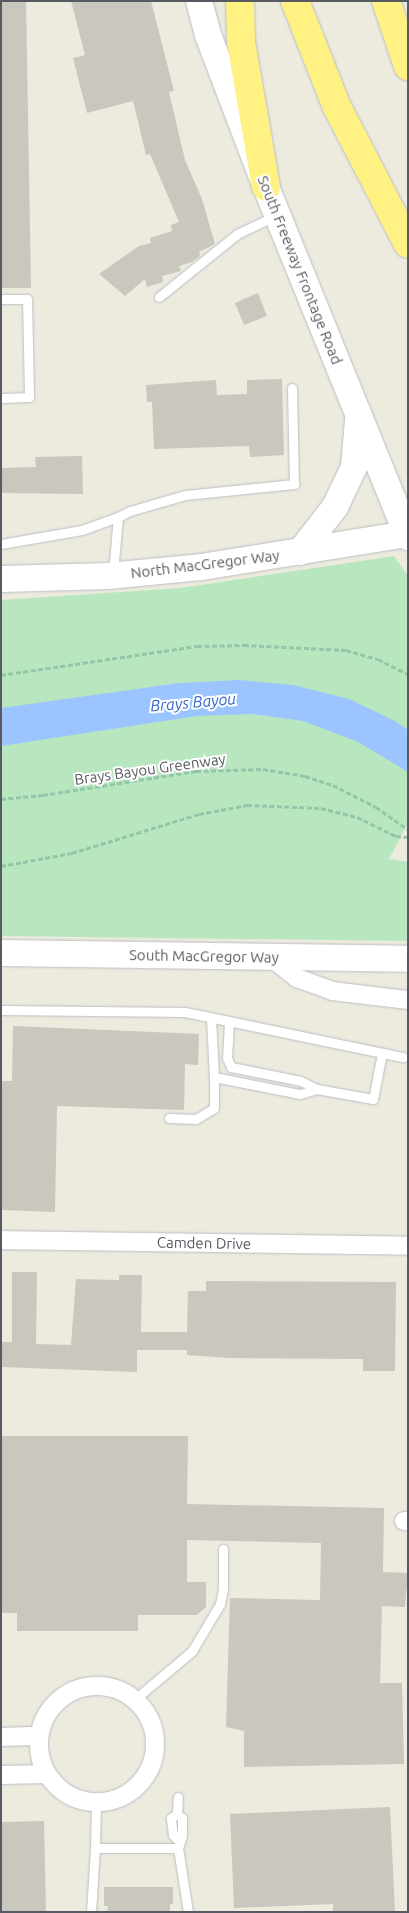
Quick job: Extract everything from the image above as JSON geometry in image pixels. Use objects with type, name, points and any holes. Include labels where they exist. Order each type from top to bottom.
[{"type":"highway","points":[[240,1],[241,42],[266,188]]},
{"type":"highway","points":[[295,1],[337,107],[408,244]]},
{"type":"highway","points":[[386,1],[408,66]]},
{"type":"main road","name":"South Freeway Frontage Road","points":[[199,1],[208,35],[266,188],[407,535]]},
{"type":"main road","points":[[300,552],[335,507],[354,467],[359,414]]},
{"type":"main road","name":"North MacGregor Way","points":[[1,579],[112,575],[300,552],[407,535]]},
{"type":"main road","name":"South MacGregor Way","points":[[1,953],[408,959]]},
{"type":"street","points":[[270,957],[297,978],[332,991],[408,1000]]},
{"type":"street","name":"Camden Drive","points":[[1,1240],[408,1246]]},
{"type":"street","points":[[90,1686],[109,1687],[134,1700],[150,1720],[154,1737],[154,1754],[148,1770],[126,1794],[96,1802],[77,1798],[60,1788],[47,1774],[40,1756],[39,1736],[44,1718],[56,1702],[72,1691],[90,1686]]},
{"type":"street","points":[[1,1738],[39,1736]]},
{"type":"street","points":[[1,1775],[47,1774]]},
{"type":"lane","points":[[159,297],[237,234],[278,215]]},
{"type":"lane","points":[[1,299],[27,299],[29,397],[1,398]]},
{"type":"lane","points":[[1,544],[82,530],[159,501],[185,495],[294,484],[292,388]]},
{"type":"lane","points":[[112,575],[118,517]]},
{"type":"lane","points":[[1,1010],[185,1012],[403,1057]]},
{"type":"lane","points":[[169,1118],[196,1119],[214,1108],[211,1018]]},
{"type":"lane","points":[[228,1021],[227,1058],[231,1067],[301,1081],[317,1089],[373,1099],[382,1053]]},
{"type":"lane","points":[[214,1077],[300,1094],[317,1089]]},
{"type":"lane","points":[[134,1700],[192,1650],[220,1604],[223,1589],[223,1549]]},
{"type":"lane","points":[[178,1798],[177,1814],[182,1818],[182,1836],[178,1844],[188,1912]]},
{"type":"lane","points":[[91,1912],[96,1802]]},
{"type":"lane","points":[[95,1848],[178,1844]]},
{"type":"path","points":[[1,675],[197,646],[346,650],[378,659],[408,674]]},
{"type":"path","name":"Brays Bayou Greenway","points":[[1,799],[43,796],[196,771],[262,769],[305,776],[333,785],[376,807],[408,829]]},
{"type":"path","points":[[1,866],[72,853],[199,814],[247,805],[321,808],[357,817],[396,836],[408,837]]},
{"type":"green space","points":[[394,556],[408,576],[408,823],[389,859],[408,862],[408,941],[1,936],[1,600],[180,588]]},
{"type":"water","name":"Brays Bayou","points":[[239,680],[293,685],[349,699],[393,720],[408,730],[408,772],[358,742],[303,721],[252,714],[197,716],[1,746],[1,708],[179,683]]},
{"type":"building","points":[[1,1],[26,1],[31,288],[1,288]]},
{"type":"building","points":[[71,1],[151,1],[174,91],[169,92],[185,160],[202,199],[215,244],[199,252],[200,256],[192,262],[179,266],[181,271],[162,276],[163,282],[147,287],[145,279],[125,296],[99,274],[139,246],[151,243],[150,238],[172,231],[171,225],[179,222],[150,154],[146,155],[133,101],[87,113],[73,58],[85,55]]},
{"type":"building","points":[[258,293],[267,316],[244,325],[235,303]]},
{"type":"building","points":[[282,379],[284,455],[250,457],[249,446],[154,449],[152,402],[147,402],[146,385],[216,380],[217,395],[247,394],[247,380]]},
{"type":"building","points":[[82,456],[83,494],[1,493],[1,468],[36,467],[35,457]]},
{"type":"building","points":[[13,1026],[199,1034],[198,1065],[185,1064],[184,1110],[57,1106],[55,1212],[1,1210],[1,1081],[12,1081]]},
{"type":"building","points":[[12,1272],[37,1272],[36,1344],[71,1345],[76,1279],[119,1280],[119,1275],[142,1275],[141,1332],[187,1332],[188,1291],[206,1291],[206,1281],[396,1282],[395,1371],[363,1371],[363,1359],[230,1358],[187,1355],[187,1350],[137,1350],[137,1372],[1,1367],[1,1342],[12,1342]]},
{"type":"building","points":[[1,1436],[188,1436],[187,1504],[384,1508],[383,1572],[408,1573],[405,1607],[382,1606],[380,1683],[402,1683],[404,1764],[244,1767],[244,1731],[226,1727],[230,1598],[320,1600],[321,1543],[187,1540],[187,1582],[206,1582],[206,1607],[197,1615],[138,1615],[138,1631],[17,1631],[17,1613],[1,1613]]},
{"type":"building","points":[[390,1807],[395,1912],[333,1912],[333,1904],[234,1908],[230,1814]]},
{"type":"building","points":[[44,1821],[46,1912],[1,1912],[1,1822]]},
{"type":"building","points":[[104,1887],[173,1887],[173,1904],[170,1904],[170,1912],[107,1912],[108,1906],[104,1906]]}]
